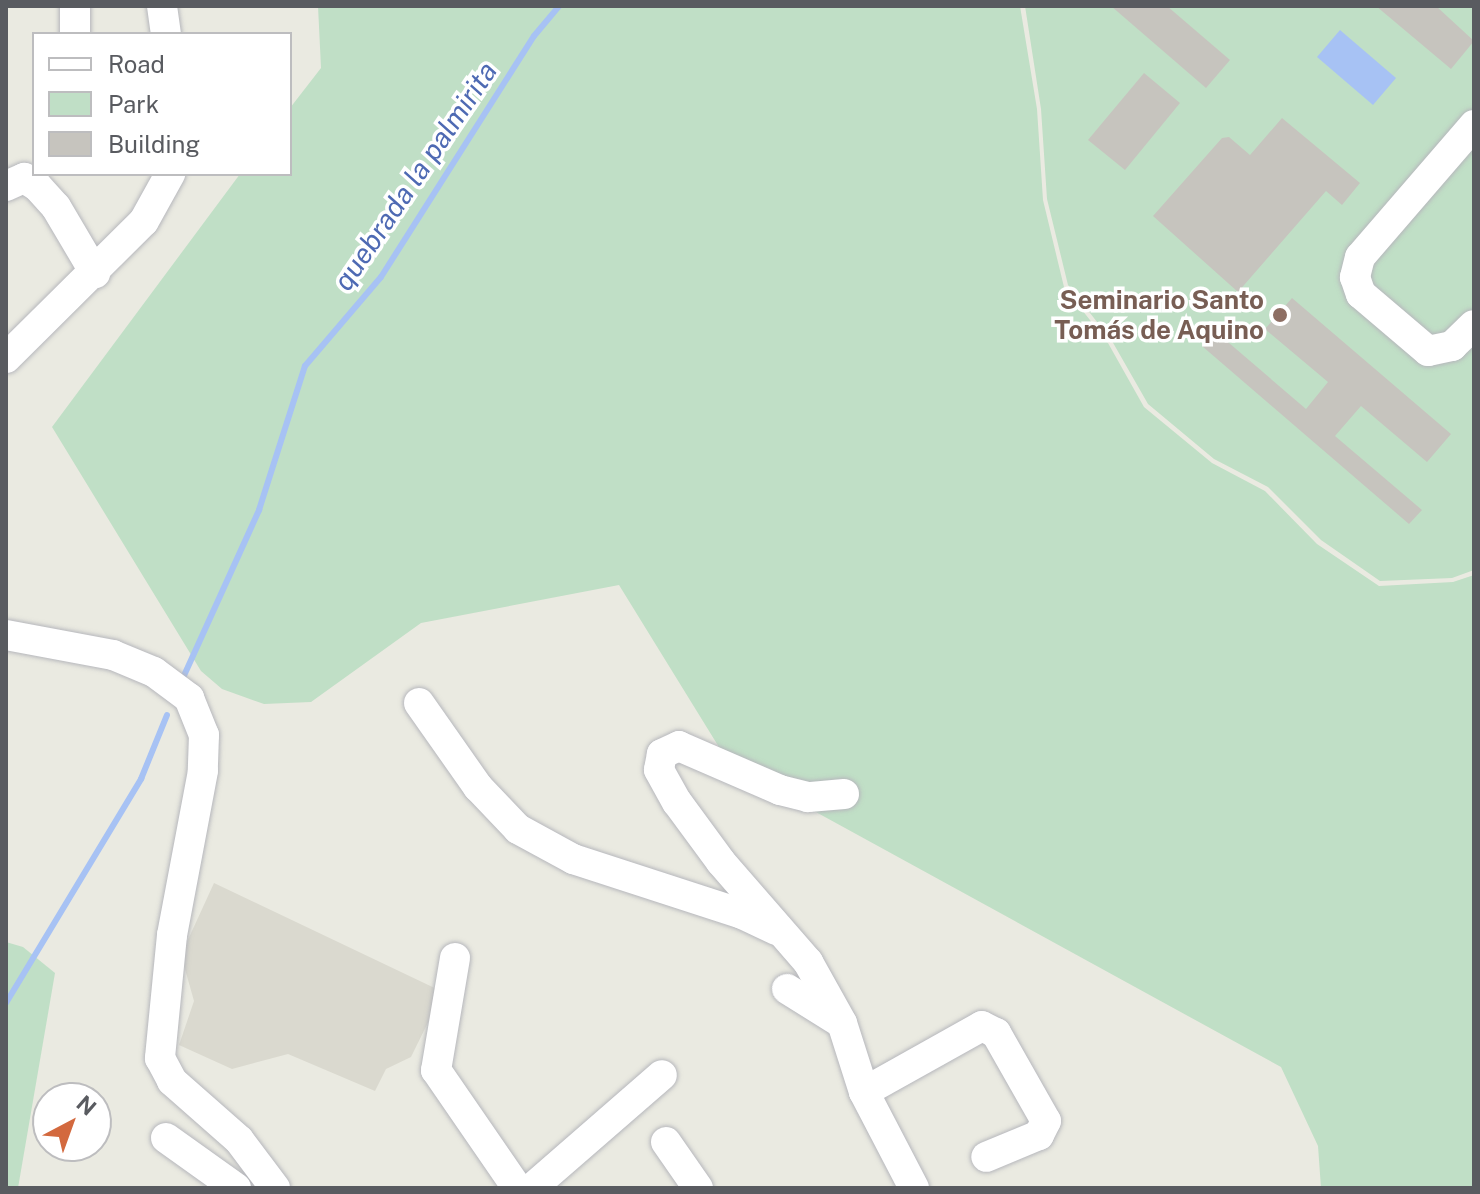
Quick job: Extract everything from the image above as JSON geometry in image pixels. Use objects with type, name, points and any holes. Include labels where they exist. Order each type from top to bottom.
[{"type":"street","points":[[75,6],[75,32]]},
{"type":"street","points":[[162,6],[166,32]]},
{"type":"street","points":[[1474,125],[1360,257],[1355,277],[1361,294],[1428,351],[1452,346],[1474,325]]},
{"type":"street","points":[[6,358],[144,221],[169,176]]},
{"type":"street","points":[[6,186],[24,178],[37,186],[56,207],[95,273]]},
{"type":"street","points":[[6,635],[113,655],[154,672],[189,698],[204,735],[203,771],[172,935],[160,1058],[181,1091],[239,1140],[275,1188]]},
{"type":"street","points":[[419,703],[478,787],[518,829],[573,859],[742,914],[788,937]]},
{"type":"street","points":[[844,794],[808,797],[780,790],[679,746],[662,754],[659,770],[677,802],[721,862],[788,937],[842,1023],[864,1092],[914,1188]]},
{"type":"street","points":[[455,958],[436,1070],[517,1188]]},
{"type":"street","points":[[787,989],[842,1023]]},
{"type":"street","points":[[864,1092],[982,1026],[996,1033],[1046,1121],[1039,1135],[986,1157]]},
{"type":"street","points":[[532,1188],[662,1075]]},
{"type":"street","points":[[166,1138],[236,1188]]},
{"type":"street","points":[[666,1142],[698,1188]]},
{"type":"shaded area","points":[[214,883],[443,992],[411,1057],[386,1069],[375,1091],[288,1054],[232,1069],[179,1045],[194,1001],[181,955]]},
{"type":"green space","points":[[318,6],[1020,6],[1037,109],[1043,200],[1064,287],[1108,343],[1144,407],[1212,463],[1265,491],[1317,544],[1379,586],[1453,582],[1474,575],[1474,1188],[1321,1188],[1318,1146],[1281,1067],[730,765],[619,585],[421,623],[311,702],[264,704],[222,689],[201,671],[52,427],[239,176],[292,176],[292,105],[321,68]]},
{"type":"green space","name":"Seminario Santo Tomás de Aquino","points":[[1025,6],[1474,6],[1474,570],[1452,578],[1380,581],[1321,540],[1268,487],[1214,459],[1148,404],[1112,341],[1068,285],[1047,199],[1041,109]]},
{"type":"green space","points":[[6,942],[23,947],[55,973],[36,1082],[32,1082],[32,1107],[18,1188],[6,1188]]},
{"type":"water","points":[[1340,30],[1396,78],[1373,105],[1317,57]]},
{"type":"building","points":[[1111,6],[1167,6],[1230,60],[1206,88]]},
{"type":"building","points":[[1376,6],[1436,6],[1474,41],[1451,69]]},
{"type":"building","points":[[1144,73],[1180,103],[1125,170],[1088,140]]},
{"type":"building","points":[[1282,118],[1360,183],[1342,205],[1326,191],[1238,292],[1153,216],[1222,138],[1229,137],[1250,155]]},
{"type":"building","points":[[1292,298],[1451,434],[1427,462],[1361,406],[1335,436],[1422,510],[1409,524],[1202,346],[1215,331],[1306,409],[1328,382],[1265,329]]},
{"type":"waterway","name":"quebrada la palmirita","points":[[182,680],[259,510],[305,366],[381,277],[534,36],[559,6]]},
{"type":"waterway","name":"quebrada la palmirita","points":[[6,1003],[141,779],[167,715]]},
{"type":"place","name":"Seminario Santo Tomás de Aquino","points":[[1280,315]]}]
